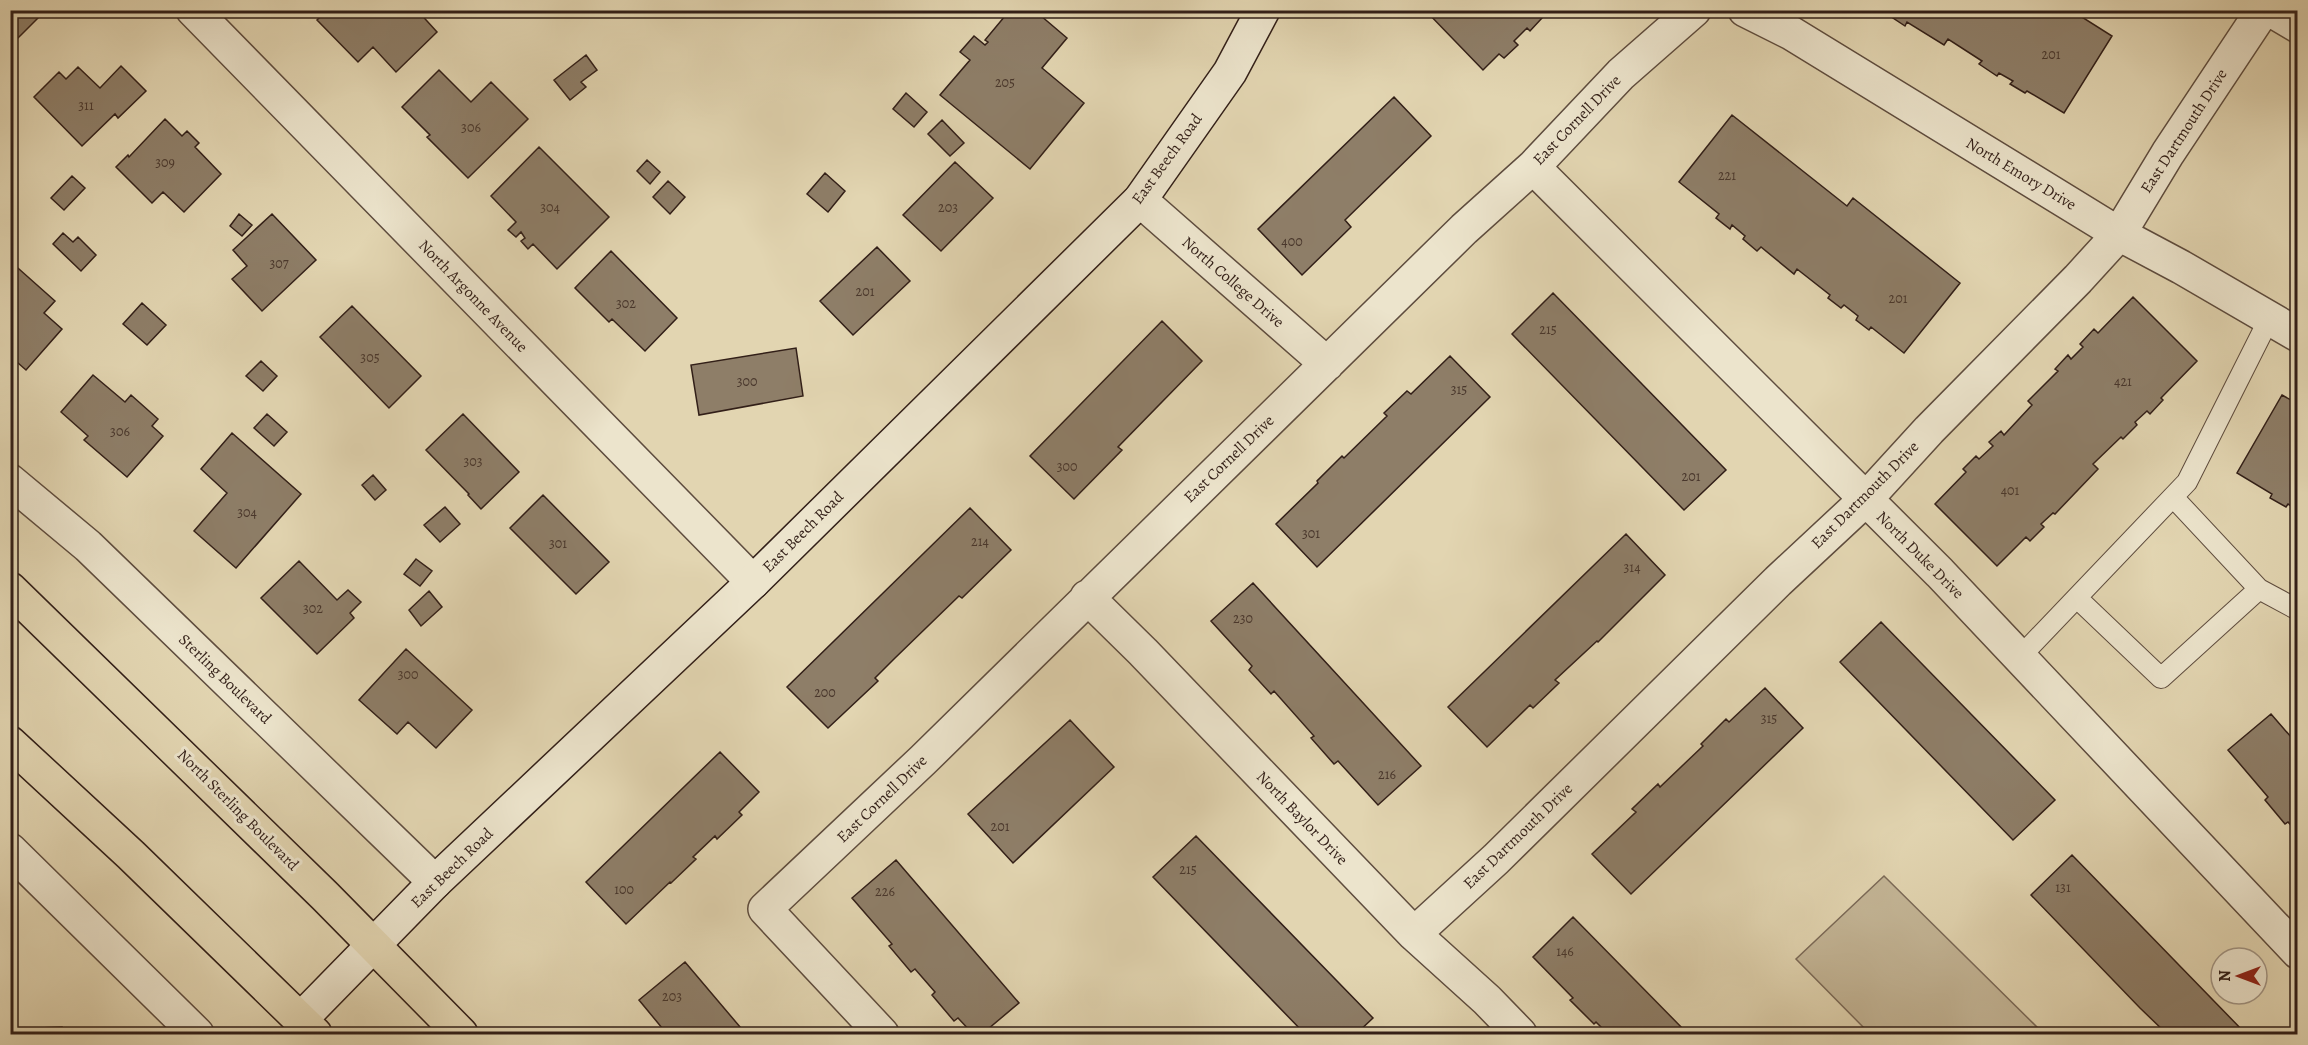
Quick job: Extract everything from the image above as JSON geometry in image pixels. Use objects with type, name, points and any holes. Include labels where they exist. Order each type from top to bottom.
[{"type":"main road","name":"North Sterling Boulevard","points":[[10,590],[375,945],[461,1035]]},
{"type":"main road","points":[[10,743],[131,855],[301,1029]]},
{"type":"street","name":"North Argonne Avenue","points":[[193,10],[753,582]]},
{"type":"street","name":"East Beech Road","points":[[301,1029],[375,945],[435,882],[753,582],[1140,200],[1230,72],[1263,10]]},
{"type":"street","name":"East Cornell Drive","points":[[882,1035],[765,909],[923,760],[1464,229],[1533,167],[1621,74],[1694,10]]},
{"type":"street","name":"North Emory Drive","points":[[1745,10],[1791,33],[2119,234],[2298,335]]},
{"type":"street","name":"East Dartmouth Drive","points":[[1413,934],[1496,859],[1779,581],[1865,500],[1929,430],[2078,279],[2119,234],[2168,153],[2263,10]]},
{"type":"street","points":[[2271,10],[2298,26]]},
{"type":"street","name":"North Duke Drive","points":[[1533,167],[1940,573],[2298,952]]},
{"type":"street","name":"North College Drive","points":[[1140,200],[1327,364]]},
{"type":"street","name":"Sterling Boulevard","points":[[10,481],[88,546],[435,882]]},
{"type":"street","name":"North Baylor Drive","points":[[1087,597],[1143,652],[1413,934],[1486,1000],[1520,1035]]},
{"type":"street","points":[[10,850],[197,1035]]},
{"type":"lane","points":[[2019,658],[2187,482],[2269,319]]},
{"type":"lane","points":[[2173,497],[2259,589],[2298,610]]},
{"type":"lane","points":[[2077,598],[2161,678],[2259,589]]},
{"type":"shaded area","points":[[1884,876],[2044,1034],[1870,1034],[1796,959]]},
{"type":"building","points":[[10,10],[33,10],[39,17],[10,46]]},
{"type":"building","points":[[327,10],[417,10],[437,32],[396,72],[373,47],[358,62],[317,20]]},
{"type":"building","points":[[1010,10],[1034,10],[1067,38],[1042,68],[1084,103],[1030,169],[940,95],[970,60],[960,52],[974,36],[985,45],[988,42],[985,40]]},
{"type":"building","points":[[1425,10],[1544,10],[1539,15],[1542,18],[1530,31],[1527,28],[1514,41],[1518,45],[1504,58],[1499,54],[1483,70]]},
{"type":"building","points":[[1888,10],[2079,10],[2077,14],[2112,36],[2064,113],[2027,91],[2025,93],[2010,84],[2013,81],[1999,73],[1997,76],[1979,64],[1982,61],[1948,39],[1944,45],[1907,22],[1905,26],[1890,16],[1892,13]]},
{"type":"building","points":[[586,55],[597,70],[581,82],[586,87],[570,100],[554,80]]},
{"type":"building","points":[[121,66],[146,91],[118,118],[115,114],[82,146],[34,97],[59,72],[66,79],[78,67],[100,88]]},
{"type":"building","points":[[439,70],[471,102],[491,82],[528,119],[468,178],[427,137],[430,135],[402,107]]},
{"type":"building","points":[[906,93],[927,112],[914,127],[893,109]]},
{"type":"building","points":[[1394,97],[1431,136],[1345,220],[1351,227],[1302,275],[1258,229]]},
{"type":"building","points":[[1732,115],[1847,206],[1853,198],[1960,283],[1904,353],[1871,327],[1869,330],[1856,320],[1858,316],[1844,305],[1841,308],[1828,298],[1830,295],[1797,269],[1794,274],[1761,247],[1757,251],[1743,239],[1745,236],[1732,225],[1730,229],[1716,218],[1719,214],[1679,182]]},
{"type":"building","points":[[165,119],[182,136],[187,131],[199,143],[195,147],[221,174],[184,212],[163,192],[152,203],[116,167],[128,155],[129,157]]},
{"type":"building","points":[[942,120],[964,143],[950,156],[928,134]]},
{"type":"building","points":[[539,147],[609,217],[557,269],[533,244],[528,249],[521,241],[525,238],[521,232],[516,237],[508,230],[516,222],[491,196]]},
{"type":"building","points":[[647,160],[660,172],[650,184],[637,171]]},
{"type":"building","points":[[955,162],[993,198],[941,251],[903,215]]},
{"type":"building","points":[[825,173],[845,191],[828,212],[807,194]]},
{"type":"building","points":[[72,176],[85,188],[64,210],[51,198]]},
{"type":"building","points":[[668,181],[685,197],[670,214],[653,197]]},
{"type":"building","points":[[239,214],[252,225],[242,236],[230,226]]},
{"type":"building","points":[[272,214],[316,260],[262,311],[232,279],[247,266],[233,250]]},
{"type":"building","points":[[63,233],[73,242],[78,237],[96,255],[81,271],[53,244]]},
{"type":"building","points":[[877,247],[910,281],[853,335],[820,301]]},
{"type":"building","points":[[611,251],[677,318],[645,351],[612,319],[609,322],[575,288]]},
{"type":"building","points":[[10,261],[55,301],[44,313],[62,329],[26,370],[10,356]]},
{"type":"building","points":[[1553,293],[1726,470],[1684,510],[1512,334]]},
{"type":"building","points":[[2133,297],[2197,361],[2161,398],[2163,400],[2150,414],[2147,411],[2135,422],[2137,425],[2123,439],[2121,437],[2093,464],[2098,469],[2055,514],[2053,513],[2041,524],[2044,527],[2030,541],[2026,537],[1997,566],[1935,504],[1966,472],[1963,469],[1976,456],[1979,459],[1993,446],[1989,442],[2001,431],[2004,435],[2032,405],[2028,401],[2058,371],[2055,369],[2068,355],[2071,359],[2083,347],[2080,344],[2094,329],[2098,333]]},
{"type":"building","points":[[142,303],[166,325],[147,345],[123,324]]},
{"type":"building","points":[[352,306],[421,376],[389,408],[320,337]]},
{"type":"building","points":[[1162,321],[1202,361],[1118,447],[1122,450],[1074,499],[1030,456]]},
{"type":"building","points":[[796,348],[803,396],[699,415],[691,365]]},
{"type":"building","points":[[1450,356],[1490,397],[1317,567],[1276,524],[1342,456],[1344,458],[1387,416],[1384,413],[1407,391],[1411,394]]},
{"type":"building","points":[[261,361],[277,376],[263,391],[246,376]]},
{"type":"building","points":[[93,375],[125,402],[131,395],[158,419],[152,426],[163,436],[127,477],[84,440],[88,436],[61,412]]},
{"type":"building","points":[[2282,395],[2298,404],[2298,510],[2288,504],[2286,507],[2270,498],[2272,494],[2237,473]]},
{"type":"building","points":[[267,414],[287,432],[274,446],[254,428]]},
{"type":"building","points":[[463,414],[519,472],[481,509],[426,450]]},
{"type":"building","points":[[232,433],[301,494],[236,568],[194,531],[227,493],[201,469]]},
{"type":"building","points":[[373,475],[386,490],[375,500],[362,485]]},
{"type":"building","points":[[543,495],[609,562],[576,594],[510,528]]},
{"type":"building","points":[[445,507],[460,524],[440,542],[424,525]]},
{"type":"building","points":[[970,508],[1011,550],[895,658],[875,678],[878,681],[828,728],[787,687]]},
{"type":"building","points":[[1626,534],[1665,575],[1598,642],[1555,680],[1559,683],[1533,708],[1530,705],[1487,747],[1448,707]]},
{"type":"building","points":[[416,559],[432,571],[420,586],[404,574]]},
{"type":"building","points":[[299,561],[337,600],[348,590],[361,602],[350,613],[354,618],[317,654],[261,598]]},
{"type":"building","points":[[1253,583],[1421,766],[1378,805],[1338,761],[1334,764],[1311,738],[1314,736],[1274,691],[1271,694],[1249,670],[1252,666],[1211,621]]},
{"type":"building","points":[[429,591],[442,607],[421,626],[409,610]]},
{"type":"building","points":[[1881,622],[2055,800],[2013,840],[1840,662]]},
{"type":"building","points":[[406,649],[472,710],[436,748],[408,722],[397,734],[359,700]]},
{"type":"building","points":[[1765,688],[1803,728],[1631,894],[1592,854],[1636,812],[1632,809],[1658,784],[1660,787],[1703,746],[1701,744],[1726,719],[1729,722]]},
{"type":"building","points":[[2271,714],[2298,745],[2298,833],[2288,822],[2285,824],[2265,800],[2268,797],[2228,750]]},
{"type":"building","points":[[1070,720],[1114,767],[1013,863],[968,814]]},
{"type":"building","points":[[720,752],[759,792],[739,812],[742,815],[717,839],[715,836],[693,857],[696,859],[626,924],[586,882]]},
{"type":"building","points":[[1196,836],[1373,1018],[1356,1034],[1305,1034],[1153,877]]},
{"type":"building","points":[[2072,855],[2209,996],[2209,1006],[2219,1006],[2246,1034],[2167,1034],[2031,895]]},
{"type":"building","points":[[896,860],[1019,1003],[982,1034],[973,1034],[958,1018],[954,1021],[932,995],[935,992],[915,969],[911,972],[889,946],[892,944],[852,898]]},
{"type":"building","points":[[1573,917],[1688,1034],[1608,1034],[1596,1022],[1594,1024],[1570,1000],[1573,998],[1533,957]]},
{"type":"building","points":[[685,962],[746,1034],[667,1034],[639,1000]]},
{"type":"building","points":[[62,1027],[62,1034],[13,1034],[13,1029]]}]
